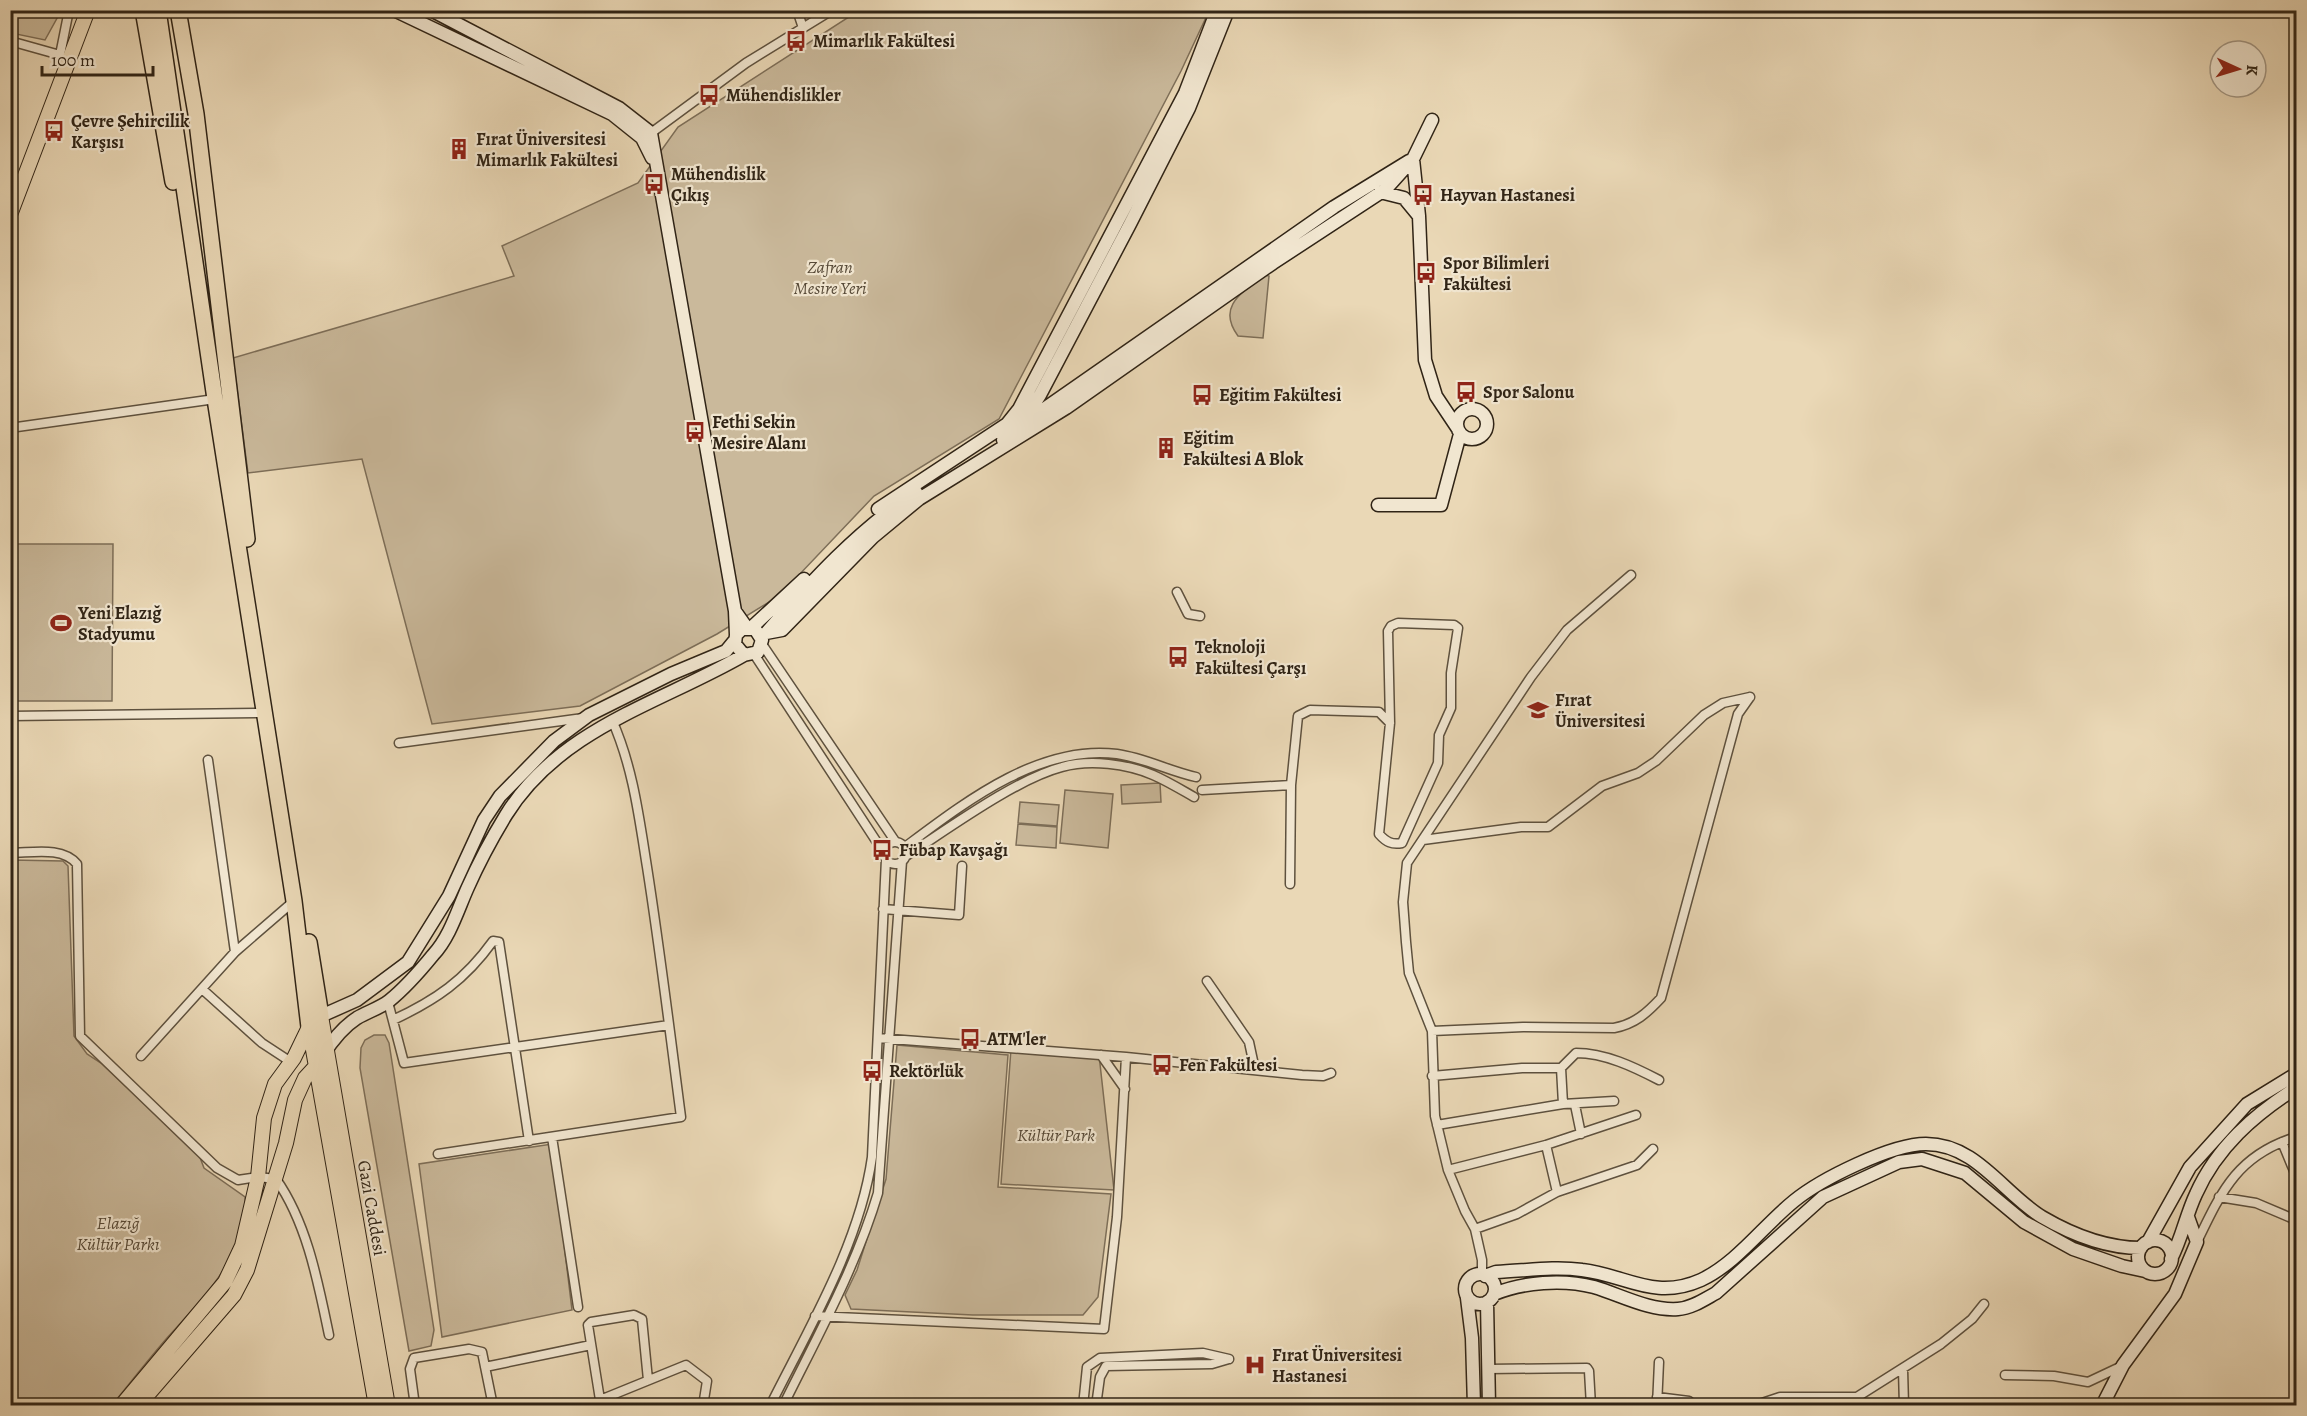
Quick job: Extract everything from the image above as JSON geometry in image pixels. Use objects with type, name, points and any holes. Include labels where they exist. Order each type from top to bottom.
[{"type":"highway","points":[[143,10],[215,399]]},
{"type":"highway","points":[[158,10],[215,399],[315,1022]]},
{"type":"highway","points":[[167,10],[229,392]]},
{"type":"highway","points":[[179,16],[196,114],[250,567],[315,1022]]},
{"type":"main road","points":[[11,188],[79,10]]},
{"type":"main road","points":[[10,214],[88,10]]},
{"type":"main road","points":[[394,10],[612,114],[642,138],[660,172]]},
{"type":"main road","points":[[431,10],[619,108],[651,133],[660,172],[735,611],[742,633],[737,649],[749,654]]},
{"type":"main road","points":[[121,1406],[225,1282],[242,1246],[258,1177],[264,1118],[275,1084],[315,1022],[357,1000],[408,962],[435,921],[484,820],[500,796],[554,741],[585,718],[650,683],[726,651],[742,633],[881,506],[1007,424],[1013,417],[1055,345],[1185,93],[1217,10]]},
{"type":"main road","points":[[138,1406],[234,1295],[248,1270],[276,1179],[295,1100],[305,1078],[337,1035],[355,1019],[388,1002],[442,944],[488,845],[522,793],[569,748],[612,720],[749,654],[826,565],[867,526],[950,471],[1011,436],[1020,426],[1040,395],[1189,108],[1228,10]]},
{"type":"main road","points":[[1020,426],[1264,264],[1380,192],[1397,179],[1413,159],[1432,120]]},
{"type":"main road","points":[[763,639],[782,630],[873,537],[919,499],[1066,408],[1264,264],[1334,207],[1413,159]]},
{"type":"main road","points":[[1377,505],[1441,505],[1459,432],[1436,396],[1425,360],[1419,216],[1413,159]]},
{"type":"main road","points":[[1380,192],[1404,198],[1419,216]]},
{"type":"main road","points":[[742,633],[758,632],[763,639]]},
{"type":"main road","name":"Gazi Caddesi","points":[[315,1022],[326,1050],[388,1406]]},
{"type":"main road","name":"Gazi Caddesi","points":[[315,1022],[316,1066],[376,1406]]},
{"type":"main road","points":[[2145,1271],[2138,1257],[2190,1167],[2247,1104],[2296,1074]]},
{"type":"main road","points":[[1467,1298],[1474,1303],[1523,1286],[1570,1282],[1663,1308],[1680,1309],[1716,1293],[1824,1197],[1899,1162],[1922,1159],[1965,1173],[2024,1222],[2073,1249],[2122,1266],[2159,1273],[2168,1268],[2195,1196],[2209,1167],[2243,1127],[2296,1088]]},
{"type":"main road","points":[[1474,1406],[1472,1338],[1465,1290],[1467,1282],[1473,1276],[1496,1272],[1564,1268],[1585,1270],[1654,1289],[1676,1288],[1701,1280],[1726,1263],[1795,1200],[1830,1179],[1888,1151],[1926,1144],[1942,1145],[1960,1151],[2051,1221],[2102,1243],[2144,1245],[2158,1241],[2166,1245],[2171,1259]]},
{"type":"main road","points":[[2102,1406],[2122,1365],[2175,1294],[2198,1242],[2188,1217]]},
{"type":"main road","points":[[1484,1275],[1492,1281],[1488,1369],[1490,1406]]},
{"type":"street","points":[[10,41],[60,55],[69,10]]},
{"type":"street","points":[[797,10],[803,28]]},
{"type":"street","points":[[651,133],[746,63],[832,10]]},
{"type":"street","points":[[10,428],[215,399]]},
{"type":"street","points":[[1484,1275],[1475,1229],[1448,1170],[1437,1125],[1432,1076],[1432,1031],[1410,973],[1403,902],[1407,863],[1531,677],[1567,630],[1631,575]]},
{"type":"street","points":[[1177,592],[1188,614],[1200,616]]},
{"type":"street","points":[[1398,623],[1454,625],[1458,628],[1451,673],[1451,708],[1438,735],[1438,763],[1402,843],[1395,845],[1384,841],[1379,834],[1390,723],[1388,631],[1391,626],[1398,623]]},
{"type":"street","points":[[763,639],[904,855],[878,1193],[870,1221],[828,1317],[783,1406]]},
{"type":"street","points":[[749,654],[885,856],[895,864],[942,820],[1008,779],[1044,761],[1066,755],[1097,753],[1125,755],[1196,777]]},
{"type":"street","points":[[1424,840],[1521,827],[1548,826],[1602,786],[1638,773],[1656,761],[1704,715],[1723,703],[1750,697],[1738,714],[1661,998],[1648,1012],[1629,1025],[1614,1028],[1523,1027],[1432,1031]]},
{"type":"street","points":[[1290,884],[1291,785],[1298,716],[1310,710],[1379,712],[1390,723]]},
{"type":"street","points":[[10,716],[264,713]]},
{"type":"street","points":[[399,743],[585,718]]},
{"type":"street","points":[[438,1154],[681,1117],[635,793],[627,759],[612,720]]},
{"type":"street","points":[[208,760],[235,952]]},
{"type":"street","points":[[904,855],[1016,788],[1064,766],[1102,764],[1126,767],[1152,774],[1194,797]]},
{"type":"street","points":[[1202,790],[1291,785]]},
{"type":"street","points":[[770,1406],[855,1228],[867,1190],[872,1157],[885,856],[886,846],[895,841]]},
{"type":"street","points":[[10,853],[62,853],[70,856],[77,864],[80,1036],[217,1168],[238,1180],[258,1177],[276,1179],[293,1203],[320,1292],[329,1335]]},
{"type":"street","points":[[883,909],[959,915],[962,866]]},
{"type":"street","points":[[141,1056],[235,952],[294,901]]},
{"type":"street","points":[[393,1020],[429,1003],[461,980],[495,940],[500,944],[529,1141]]},
{"type":"street","points":[[1207,981],[1249,1042],[1255,1070]]},
{"type":"street","points":[[202,988],[262,1043],[291,1062]]},
{"type":"street","points":[[388,1002],[404,1063],[669,1025]]},
{"type":"street","points":[[878,1038],[1126,1057],[1323,1076],[1331,1073]]},
{"type":"street","points":[[1432,1076],[1522,1068],[1561,1068],[1576,1053],[1584,1053],[1628,1064],[1659,1080]]},
{"type":"street","points":[[1101,1055],[1125,1089]]},
{"type":"street","points":[[814,1316],[1104,1329],[1117,1216],[1126,1057]]},
{"type":"street","points":[[1561,1068],[1563,1104]]},
{"type":"street","points":[[1437,1125],[1563,1104],[1614,1101]]},
{"type":"street","points":[[1575,1105],[1581,1134]]},
{"type":"street","points":[[1448,1170],[1546,1145],[1636,1115]]},
{"type":"street","points":[[552,1137],[578,1307]]},
{"type":"street","points":[[2198,1242],[2219,1197],[2242,1166],[2282,1142],[2296,1137]]},
{"type":"street","points":[[2282,1142],[2296,1171]]},
{"type":"street","points":[[1546,1145],[1557,1192]]},
{"type":"street","points":[[1475,1229],[1517,1214],[1557,1192],[1637,1165],[1653,1149]]},
{"type":"street","points":[[2219,1197],[2256,1203],[2296,1220]]},
{"type":"street","points":[[1753,1406],[1780,1397],[1857,1397],[1903,1369],[1972,1319],[1984,1304]]},
{"type":"street","points":[[648,1380],[645,1323],[641,1317],[634,1315],[591,1322],[588,1325],[600,1403],[648,1380],[689,1365],[707,1381],[703,1406]]},
{"type":"street","points":[[485,1367],[591,1345]]},
{"type":"street","points":[[415,1406],[410,1369],[414,1358],[477,1350],[482,1352],[493,1406]]},
{"type":"street","points":[[1083,1406],[1087,1367],[1105,1362],[1203,1353],[1229,1359],[1212,1364],[1105,1362]]},
{"type":"street","points":[[1096,1406],[1100,1377],[1105,1362]]},
{"type":"street","points":[[1659,1362],[1657,1401],[1689,1401]]},
{"type":"street","points":[[2005,1376],[2054,1376],[2088,1382],[2122,1365]]},
{"type":"street","points":[[1488,1369],[1587,1368],[1591,1406]]},
{"type":"street","points":[[1903,1369],[1904,1406]]},
{"type":"street","points":[[1857,1397],[1865,1406]]},
{"type":"green space","points":[[11,10],[61,11],[45,40],[11,33]]},
{"type":"green space","name":"Zafran Mesire Yeri","points":[[858,11],[1209,11],[1181,71],[999,419],[874,496],[779,596],[717,634],[580,706],[432,724],[362,459],[248,473],[233,358],[514,276],[502,246],[638,183],[678,127]]},
{"type":"green space","points":[[1265,275],[1269,276],[1263,338],[1238,336],[1232,325],[1231,308],[1241,294]]},
{"type":"green space","name":"Yeni Elazığ Stadyumu","points":[[11,544],[113,544],[112,701],[11,701]]},
{"type":"green space","points":[[1160,783],[1161,802],[1122,804],[1121,785]]},
{"type":"green space","points":[[1065,790],[1113,794],[1108,848],[1060,843]]},
{"type":"green space","points":[[1020,802],[1059,805],[1057,826],[1018,823]]},
{"type":"green space","points":[[1018,824],[1057,827],[1056,848],[1016,845]]},
{"type":"green space","name":"Elazığ Kültür Parkı","points":[[11,860],[63,861],[68,866],[74,1036],[87,1054],[101,1063],[199,1155],[204,1168],[245,1197],[244,1218],[239,1238],[221,1274],[112,1405],[11,1406]]},
{"type":"green space","points":[[374,1035],[385,1035],[389,1043],[434,1330],[431,1346],[409,1351],[360,1068],[361,1048],[365,1040]]},
{"type":"green space","points":[[897,1045],[1008,1055],[998,1187],[1111,1194],[1098,1297],[1083,1315],[973,1315],[851,1309],[845,1295],[857,1270],[886,1179]]},
{"type":"green space","name":"Kültür Park","points":[[1011,1049],[1099,1055],[1114,1190],[1001,1184]]},
{"type":"green space","points":[[552,1144],[572,1310],[442,1337],[419,1164]]},
{"type":"place","name":"Mimarlık Fakültesi","points":[[796,41]]},
{"type":"place","name":"Mühendislikler","points":[[709,95]]},
{"type":"place","name":"Çevre Şehircilik Karşısı","points":[[54,131]]},
{"type":"place","name":"Fırat Üniversitesi Mimarlık Fakültesi","points":[[459,149]]},
{"type":"place","name":"Mühendislik Çıkış","points":[[654,184]]},
{"type":"place","name":"Hayvan Hastanesi","points":[[1423,195]]},
{"type":"place","name":"Spor Bilimleri Fakültesi","points":[[1426,273]]},
{"type":"place","name":"Spor Salonu","points":[[1466,392]]},
{"type":"place","name":"Eğitim Fakültesi","points":[[1202,395]]},
{"type":"place","name":"Fethi Sekin Mesire Alanı","points":[[695,432]]},
{"type":"place","name":"Eğitim Fakültesi A Blok","points":[[1166,448]]},
{"type":"place","name":"Yeni Elazığ Stadyumu","points":[[61,623]]},
{"type":"place","name":"Teknoloji Fakültesi Çarşı","points":[[1178,657]]},
{"type":"place","name":"Fırat Üniversitesi","points":[[1538,710]]},
{"type":"place","name":"Fübap Kavşağı","points":[[882,850]]},
{"type":"place","name":"ATM'ler","points":[[970,1039]]},
{"type":"place","name":"Fen Fakültesi","points":[[1162,1065]]},
{"type":"place","name":"Rektörlük","points":[[872,1071]]},
{"type":"place","name":"Fırat Üniversitesi Hastanesi","points":[[1255,1365]]}]
